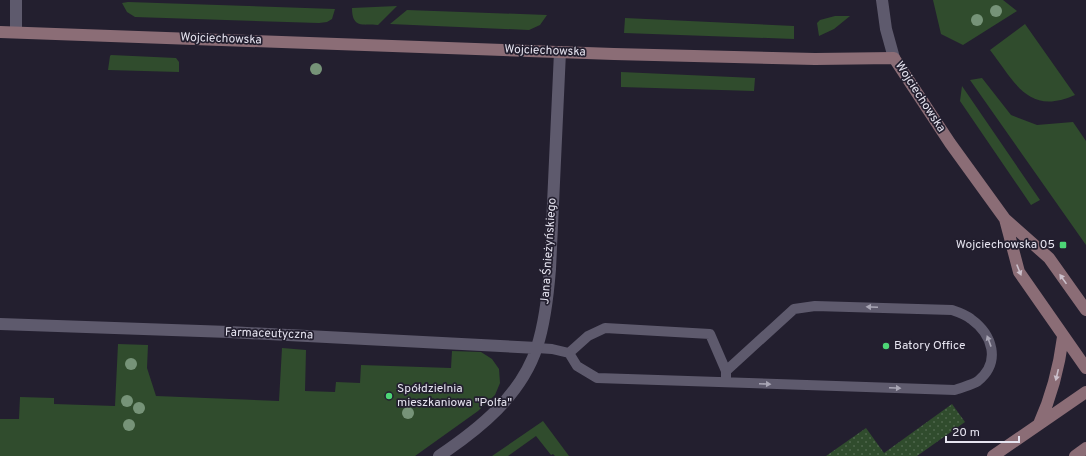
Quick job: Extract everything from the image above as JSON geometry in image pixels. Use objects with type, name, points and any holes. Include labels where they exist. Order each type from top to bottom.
[{"type":"street","points":[[16,0],[16,32]]},
{"type":"street","points":[[882,0],[886,30],[894,58]]},
{"type":"street","name":"Wojciechowska","points":[[0,32],[560,52],[807,59],[894,58],[950,143],[1006,219],[1049,258],[1086,310]]},
{"type":"street","name":"Jana Śnieżyńskiego","points":[[439,456],[469,435],[496,412],[512,392],[528,367],[537,348],[547,301],[550,269],[560,52]]},
{"type":"street","name":"Wojciechowska","points":[[1006,219],[1019,272],[1086,368]]},
{"type":"street","name":"Farmaceutyczna","points":[[0,324],[260,334],[537,348]]},
{"type":"street","points":[[1039,424],[1051,397],[1058,374],[1063,337]]},
{"type":"street","points":[[994,456],[1086,392]]},
{"type":"street","points":[[1075,456],[1086,448]]},
{"type":"lane","points":[[537,348],[552,349],[570,353],[577,366],[597,378],[955,390],[977,382],[989,368],[992,357],[991,340],[983,329],[970,318],[952,310],[815,306],[794,309],[726,371]]},
{"type":"lane","points":[[570,353],[588,336],[605,328],[710,334],[726,371],[726,383]]},
{"type":"green space","points":[[933,0],[1003,0],[1017,11],[963,45],[941,34]]},
{"type":"green space","points":[[122,3],[335,9],[332,19],[327,22],[319,23],[135,17],[127,12]]},
{"type":"green space","points":[[397,6],[378,25],[359,24],[356,22],[352,14],[352,8]]},
{"type":"green space","points":[[407,10],[547,15],[540,25],[529,30],[390,24]]},
{"type":"green space","points":[[835,16],[850,16],[834,29],[819,36],[817,23],[820,20]]},
{"type":"green space","points":[[625,18],[794,26],[794,39],[624,33]]},
{"type":"green space","points":[[1025,24],[1075,95],[1059,100],[1045,101],[1034,98],[1015,84],[990,50]]},
{"type":"green space","points":[[111,55],[176,58],[179,62],[179,72],[108,70]]},
{"type":"green space","points":[[621,72],[755,78],[754,91],[621,87]]},
{"type":"green space","points":[[982,78],[1011,115],[1037,125],[1073,122],[1086,141],[1086,245],[970,80]]},
{"type":"green space","points":[[962,86],[1040,200],[1031,205],[960,101]]},
{"type":"green space","points":[[118,344],[148,345],[147,368],[156,396],[279,401],[282,348],[306,350],[305,391],[335,392],[336,382],[360,383],[361,365],[451,368],[452,351],[481,352],[492,359],[499,369],[500,383],[495,395],[478,411],[415,456],[0,456],[0,419],[19,419],[20,397],[54,398],[54,404],[115,406]]},
{"type":"green space","points":[[952,404],[965,422],[917,456],[826,456],[866,428],[884,453]]},
{"type":"green space","points":[[543,421],[569,456],[551,455],[536,436],[508,456],[492,456]]},
{"type":"place","name":"Wojciechowska 05","points":[[1063,245]]},
{"type":"place","name":"Batory Office","points":[[886,346]]},
{"type":"place","name":"Spółdzielnia mieszkaniowa \"Polfa\"","points":[[389,396]]}]
